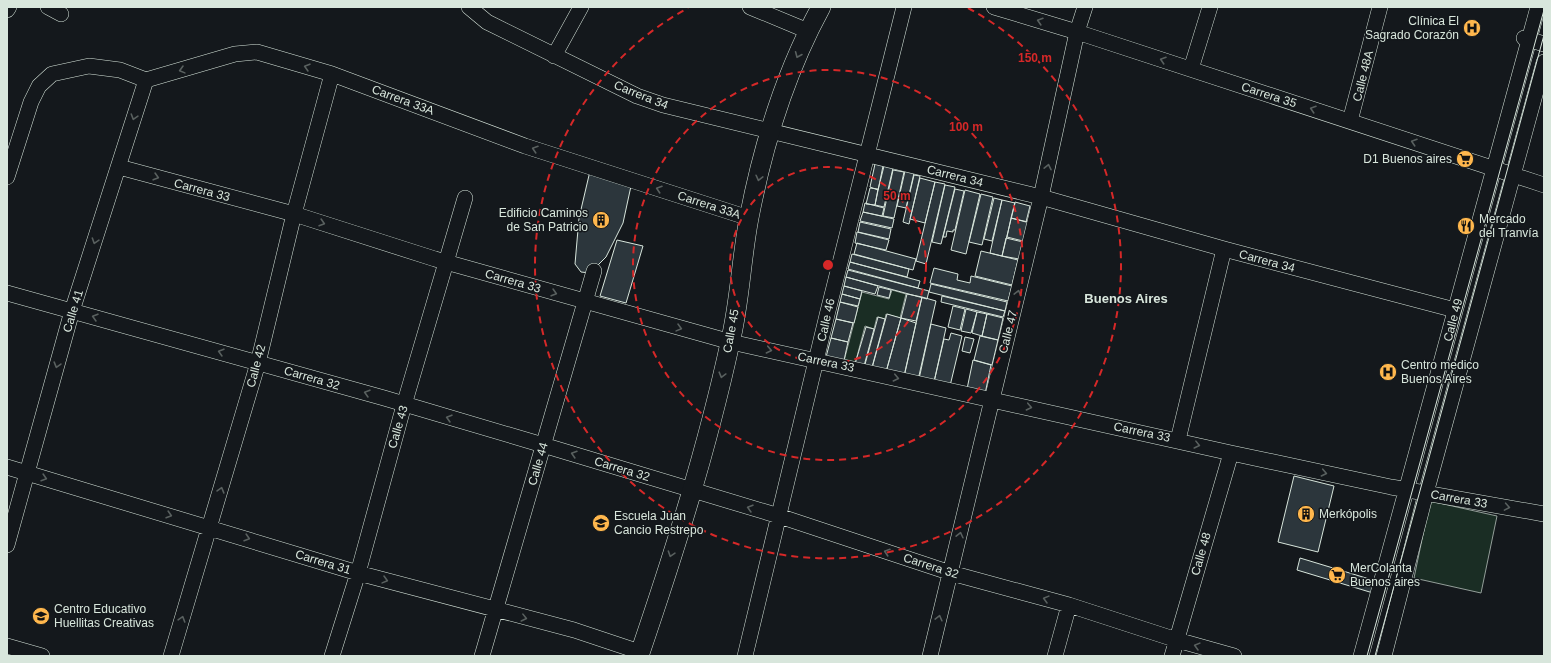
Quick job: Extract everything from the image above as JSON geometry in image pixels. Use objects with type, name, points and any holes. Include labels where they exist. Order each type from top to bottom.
[{"type":"main road","name":"Calle 45","points":[[640,654],[692,490],[731,342],[749,218],[770,130],[780,96],[808,31],[821,7]]},
{"type":"street","name":"Carrera 34","points":[[468,7],[487,22],[554,56],[637,96],[663,105],[1042,197],[1224,249],[1456,310]]},
{"type":"street","points":[[554,56],[581,7]]},
{"type":"street","points":[[750,7],[808,31]]},
{"type":"street","name":"Calle 46","points":[[745,656],[827,315],[904,7]]},
{"type":"street","name":"Carrera 35","points":[[994,7],[1077,32],[1544,185]]},
{"type":"street","name":"Calle 47","points":[[930,656],[951,573],[991,399],[1042,197],[1077,32],[1085,7]]},
{"type":"street","points":[[1191,69],[1210,7]]},
{"type":"street","name":"Calle 48A","points":[[1350,121],[1380,7]]},
{"type":"street","name":"Calle 49","points":[[1361,656],[1494,169],[1527,39],[1538,7]]},
{"type":"street","points":[[1527,39],[1544,44]]},
{"type":"street","name":"Carrera 33A","points":[[146,80],[235,54],[257,52],[332,74],[525,146],[749,218]]},
{"type":"street","name":"Calle 49","points":[[1384,656],[1426,493],[1544,62]]},
{"type":"street","points":[[7,177],[31,102],[39,86],[52,74],[89,66],[120,70],[146,80]]},
{"type":"street","name":"Calle 42","points":[[171,656],[258,363],[294,214],[332,74]]},
{"type":"street","name":"Calle 41","points":[[7,545],[72,311],[146,80]]},
{"type":"street","name":"Carrera 33","points":[[119,167],[294,214],[447,262],[731,342],[1178,440],[1231,453],[1406,490],[1544,514]]},
{"type":"street","name":"Calle 43","points":[[332,656],[358,572],[404,405],[465,198]]},
{"type":"street","points":[[1178,440],[1224,249]]},
{"type":"street","name":"Calle 44","points":[[482,656],[594,271]]},
{"type":"street","name":"Carrera 32","points":[[7,293],[543,445],[779,516],[951,573],[1069,605],[1177,640],[1234,656]]},
{"type":"street","name":"Calle 48","points":[[1172,656],[1231,453]]},
{"type":"street","name":"Carrera 31","points":[[7,466],[358,572],[574,630],[640,654]]},
{"type":"street","points":[[1055,656],[1069,605]]},
{"type":"street","points":[[7,646],[42,656]]},
{"type":"green space","points":[[892,290],[906,294],[900,318],[886,314],[885,319],[877,317],[874,329],[865,326],[855,364],[844,361],[862,292],[889,299]]},
{"type":"green space","points":[[1430,501],[1497,516],[1481,593],[1414,578]]},
{"type":"building","points":[[875,164],[884,166],[878,190],[870,187]]},
{"type":"building","points":[[883,166],[893,168],[884,207],[875,205]]},
{"type":"building","points":[[893,170],[904,172],[894,218],[883,216]]},
{"type":"building","name":"Edificio Caminos de San Patricio","points":[[590,171],[631,186],[623,223],[606,257],[590,273],[581,272],[575,264],[579,218]]},
{"type":"building","points":[[905,171],[914,173],[906,208],[897,206]]},
{"type":"building","points":[[914,175],[920,176],[909,224],[903,222]]},
{"type":"building","points":[[920,178],[935,182],[925,223],[910,219]]},
{"type":"building","points":[[935,182],[945,184],[926,264],[916,261]]},
{"type":"building","points":[[945,185],[955,187],[941,244],[932,242]]},
{"type":"building","points":[[870,188],[878,189],[875,205],[866,204]]},
{"type":"building","points":[[955,189],[964,191],[955,230],[953,230],[953,232],[947,231],[946,237],[943,237]]},
{"type":"building","points":[[965,190],[980,194],[966,254],[951,250]]},
{"type":"building","points":[[981,194],[993,197],[982,245],[969,242]]},
{"type":"building","points":[[994,198],[1002,200],[992,241],[984,239]]},
{"type":"building","points":[[1002,200],[1015,203],[1002,256],[990,253]]},
{"type":"building","points":[[1015,202],[1030,206],[1026,222],[1011,218]]},
{"type":"building","points":[[865,203],[884,208],[882,216],[863,212]]},
{"type":"building","points":[[863,212],[894,219],[892,228],[860,221]]},
{"type":"building","points":[[1011,218],[1028,222],[1023,241],[1007,237]]},
{"type":"building","points":[[860,222],[891,229],[889,239],[858,232]]},
{"type":"building","points":[[857,232],[889,240],[886,250],[855,243]]},
{"type":"building","points":[[1006,238],[1023,242],[1019,259],[1002,256]]},
{"type":"building","points":[[617,240],[643,246],[626,303],[600,296]]},
{"type":"building","points":[[857,243],[916,259],[913,270],[854,254]]},
{"type":"building","points":[[981,251],[1018,260],[1012,285],[975,276]]},
{"type":"building","points":[[852,254],[909,269],[907,277],[850,262]]},
{"type":"building","points":[[850,262],[920,281],[918,288],[848,269]]},
{"type":"building","points":[[934,268],[958,274],[957,280],[970,283],[971,276],[1012,286],[1008,301],[930,283]]},
{"type":"building","points":[[848,270],[929,291],[927,299],[846,277]]},
{"type":"building","points":[[846,277],[878,286],[875,294],[844,286]]},
{"type":"building","points":[[931,284],[1007,302],[1005,311],[929,292]]},
{"type":"building","points":[[844,286],[862,291],[860,299],[842,294]]},
{"type":"building","points":[[879,287],[891,290],[889,298],[877,295]]},
{"type":"building","points":[[842,294],[860,299],[858,306],[840,302]]},
{"type":"building","points":[[907,294],[922,297],[916,321],[901,318]]},
{"type":"building","points":[[942,296],[1005,311],[1003,317],[941,302]]},
{"type":"building","points":[[922,297],[936,301],[918,380],[904,377]]},
{"type":"building","points":[[840,302],[858,307],[854,323],[836,319]]},
{"type":"building","points":[[953,306],[965,309],[960,330],[948,327]]},
{"type":"building","points":[[966,309],[977,312],[971,333],[961,331]]},
{"type":"building","points":[[977,312],[987,314],[982,336],[972,333]]},
{"type":"building","points":[[887,314],[901,318],[886,372],[872,368]]},
{"type":"building","points":[[987,314],[1003,318],[998,340],[982,336]]},
{"type":"building","points":[[878,317],[885,319],[871,371],[864,368]]},
{"type":"building","points":[[901,318],[916,323],[904,376],[886,372]]},
{"type":"building","points":[[836,319],[853,323],[848,342],[831,338]]},
{"type":"building","points":[[931,324],[946,328],[934,382],[919,379]]},
{"type":"building","points":[[866,327],[874,329],[864,366],[855,364]]},
{"type":"building","points":[[951,333],[962,336],[950,386],[934,382],[944,339],[949,340]]},
{"type":"building","points":[[980,336],[998,340],[992,365],[974,360]]},
{"type":"building","points":[[965,337],[974,339],[970,353],[962,351]]},
{"type":"building","points":[[831,338],[848,342],[843,365],[825,361]]},
{"type":"building","points":[[973,360],[991,365],[985,394],[967,389]]},
{"type":"building","name":"Merkópolis","points":[[1294,476],[1334,486],[1318,552],[1278,542]]},
{"type":"building","name":"MerColanta Buenos aires","points":[[1300,558],[1376,581],[1373,593],[1297,570]]},
{"type":"tram line","points":[[1367,656],[1544,10]]},
{"type":"tram line","points":[[1375,656],[1544,35]]},
{"type":"place","name":"Clínica El Sagrado Corazón","points":[[1472,28]]},
{"type":"place","name":"D1 Buenos aires","points":[[1465,159]]},
{"type":"place","name":"Edificio Caminos de San Patricio","points":[[601,220]]},
{"type":"place","name":"Mercado del Tranvía","points":[[1466,226]]},
{"type":"place","name":"Centro medico Buenos Aires","points":[[1388,372]]},
{"type":"place","name":"Merkópolis","points":[[1306,514]]},
{"type":"place","name":"Escuela Juan Cancio Restrepo","points":[[601,523]]},
{"type":"place","name":"MerColanta Buenos aires","points":[[1337,575]]},
{"type":"place","name":"Centro Educativo Huellitas Creativas","points":[[41,616]]},
{"type":"district","name":"Buenos Aires","points":[[1126,298]]}]
